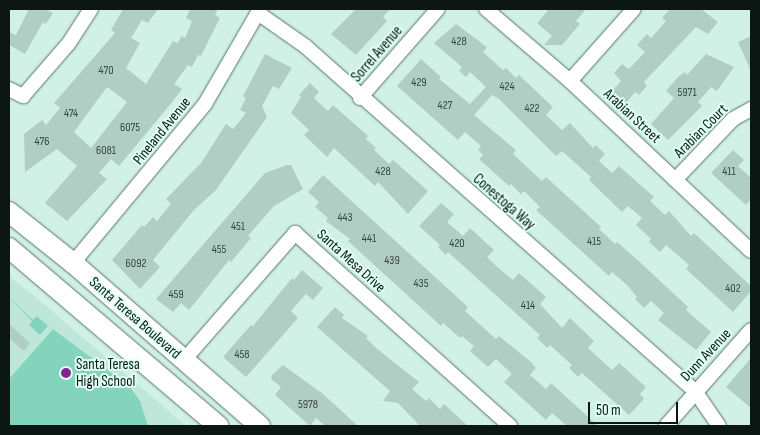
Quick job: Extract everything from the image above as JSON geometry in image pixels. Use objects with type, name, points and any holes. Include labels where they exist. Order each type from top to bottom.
[{"type":"main road","name":"Santa Teresa Boulevard","points":[[9,212],[73,263],[260,426]]},
{"type":"main road","name":"Santa Teresa Boulevard","points":[[9,248],[218,426]]},
{"type":"street","points":[[9,89],[22,96],[69,43],[91,9]]},
{"type":"street","name":"Sorrel Avenue","points":[[360,98],[438,9]]},
{"type":"street","name":"Arabian Street","points":[[486,9],[570,81],[751,251]]},
{"type":"street","points":[[570,81],[634,9]]},
{"type":"street","name":"Conestoga Way","points":[[259,11],[305,46],[360,98],[695,391],[719,426]]},
{"type":"street","name":"Pineland Avenue","points":[[73,263],[205,104],[259,11]]},
{"type":"street","name":"Arabian Court","points":[[675,180],[732,119],[751,109]]},
{"type":"street","name":"Santa Mesa Drive","points":[[184,360],[295,233],[510,426]]},
{"type":"street","name":"Dunn Avenue","points":[[666,426],[751,330]]},
{"type":"shaded area","name":"Santa Teresa High School","points":[[9,276],[38,299],[186,426],[9,426]]},
{"type":"green space","points":[[9,297],[33,320],[37,316],[48,326],[40,335],[29,325],[32,321]]},
{"type":"green space","name":"Santa Teresa High School","points":[[53,329],[130,387],[140,401],[148,426],[9,426],[9,379]]},
{"type":"building","points":[[29,9],[45,9],[53,13],[46,24],[43,22],[25,54],[9,45],[9,32],[16,35]]},
{"type":"building","points":[[123,9],[158,9],[148,23],[142,20],[131,38],[140,43],[126,68],[146,84],[173,41],[178,43],[181,36],[185,38],[192,21],[186,18],[190,9],[218,9],[215,15],[220,18],[201,56],[198,55],[192,67],[188,65],[174,84],[182,89],[173,101],[119,166],[111,159],[99,173],[107,179],[67,221],[45,203],[77,166],[57,149],[25,172],[24,134],[42,120],[46,125],[60,108],[54,103],[115,33],[111,30]],"holes":[[[107,87],[127,102],[91,148],[74,132]]]},
{"type":"building","points":[[356,9],[390,9],[383,17],[387,21],[356,55],[331,34]]},
{"type":"building","points":[[549,9],[586,9],[576,21],[580,24],[562,45],[544,45],[552,36],[537,23]]},
{"type":"building","points":[[670,9],[701,9],[718,22],[708,34],[696,27],[644,82],[647,86],[639,95],[635,92],[626,103],[612,91],[621,81],[614,73],[622,64],[629,69],[645,52],[637,45],[647,34],[651,38],[666,21],[662,18]]},
{"type":"building","points":[[456,24],[487,47],[483,52],[503,70],[506,68],[516,78],[519,75],[553,107],[546,115],[562,130],[570,123],[593,148],[596,145],[605,154],[599,161],[612,173],[619,166],[654,197],[650,201],[665,215],[669,211],[691,236],[694,233],[751,286],[751,291],[733,312],[686,269],[689,265],[666,245],[660,252],[649,242],[651,239],[636,225],[642,218],[628,206],[622,212],[589,180],[591,177],[562,151],[556,156],[499,99],[492,95],[474,115],[516,150],[513,154],[542,181],[546,177],[601,227],[599,229],[615,244],[617,242],[688,307],[686,310],[711,332],[696,350],[658,320],[664,313],[651,301],[644,308],[635,299],[637,297],[627,285],[612,272],[609,276],[536,210],[540,207],[524,191],[521,194],[511,184],[509,186],[479,159],[483,155],[478,150],[481,146],[465,132],[458,140],[397,86],[421,59],[441,77],[439,79],[470,104],[486,87],[470,72],[466,77],[459,71],[462,67],[434,43]]},
{"type":"building","points":[[751,36],[751,71],[738,42]]},
{"type":"building","points":[[265,54],[292,68],[279,89],[273,86],[262,106],[267,117],[216,190],[194,210],[153,260],[160,267],[140,289],[112,260],[142,225],[144,227],[153,217],[157,221],[171,204],[166,199],[201,163],[226,124],[233,129],[246,113],[240,110],[246,98],[243,96]]},
{"type":"building","points":[[706,54],[734,67],[717,91],[711,87],[698,102],[702,106],[668,140],[651,124],[674,98],[666,91],[678,77],[685,72],[687,75]]},
{"type":"building","points":[[310,83],[319,92],[314,98],[328,111],[333,105],[368,136],[366,139],[376,148],[374,150],[389,164],[393,160],[428,191],[408,214],[378,182],[375,186],[334,148],[327,157],[304,135],[309,130],[291,113],[301,97],[299,95]]},
{"type":"building","points":[[733,150],[744,160],[738,166],[751,178],[751,199],[746,205],[711,173]]},
{"type":"building","points":[[291,165],[303,189],[274,206],[248,236],[251,238],[231,262],[229,260],[189,310],[181,303],[173,312],[156,299],[265,173]]},
{"type":"building","points":[[323,175],[468,307],[465,311],[496,339],[499,336],[531,362],[536,368],[530,375],[546,389],[551,383],[598,426],[567,426],[552,413],[546,420],[504,382],[512,374],[496,359],[488,367],[470,351],[474,346],[462,336],[460,338],[443,323],[441,326],[348,241],[350,239],[326,221],[328,218],[315,207],[319,202],[308,192]]},
{"type":"building","points":[[441,203],[454,214],[447,222],[463,236],[470,228],[494,250],[487,257],[494,264],[513,280],[519,273],[546,297],[540,304],[562,328],[570,318],[594,341],[588,348],[612,370],[619,363],[646,387],[640,394],[644,399],[629,415],[582,373],[578,377],[569,368],[572,365],[550,345],[547,348],[537,338],[540,335],[448,252],[446,255],[438,247],[440,245],[419,226]]},
{"type":"building","points":[[302,270],[323,288],[313,300],[306,294],[291,311],[298,318],[246,377],[223,357],[251,325],[253,326],[292,278],[294,280]]},
{"type":"building","points":[[335,307],[344,315],[342,318],[368,336],[366,338],[376,348],[419,382],[412,389],[426,401],[429,398],[440,409],[444,404],[468,426],[420,426],[398,403],[383,401],[390,391],[317,327]]},
{"type":"building","points":[[9,324],[30,343],[24,351],[9,338]]},
{"type":"building","points":[[751,358],[751,408],[726,387]]},
{"type":"building","points":[[283,365],[323,394],[358,426],[325,426],[316,418],[310,426],[275,395],[281,387],[271,379],[272,375]]},
{"type":"place","name":"Santa Teresa High School","points":[[66,373]]}]
